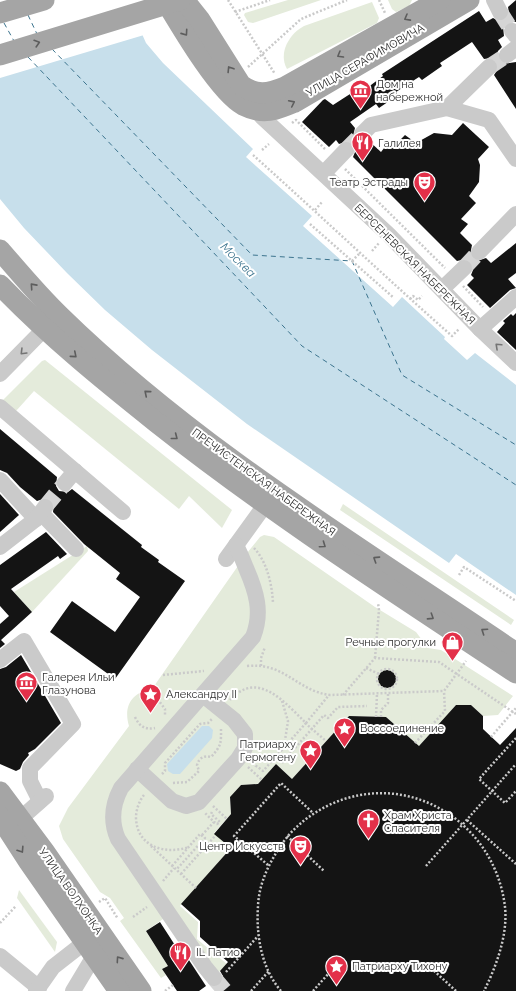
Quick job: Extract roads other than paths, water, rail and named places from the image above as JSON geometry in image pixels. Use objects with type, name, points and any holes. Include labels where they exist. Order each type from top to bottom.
[{"type":"main road","points":[[0,13],[44,0]]},
{"type":"main road","points":[[165,0],[179,24],[223,87],[243,105],[258,102],[249,91],[241,85],[200,20],[190,0]]},
{"type":"main road","points":[[0,55],[180,0]]},
{"type":"main road","points":[[184,0],[200,20]]},
{"type":"main road","name":"УЛИЦА СЕРАФИМОВИЧА","points":[[378,44],[440,0]]},
{"type":"main road","name":"УЛИЦА СЕРАФИМОВИЧА","points":[[258,102],[273,92],[469,0]]},
{"type":"main road","name":"ПРЕЧИСТЕНСКАЯ НАБЕРЕЖНАЯ","points":[[0,250],[51,322],[119,393],[216,470],[265,505],[346,561],[516,673]]},
{"type":"main road","name":"ПРЕЧИСТЕНСКАЯ НАБЕРЕЖНАЯ","points":[[0,285],[130,378],[225,456],[301,510],[516,653]]},
{"type":"main road","name":"УЛИЦА ВОЛХОНКА","points":[[0,792],[141,991]]},
{"type":"main road","name":"УЛИЦА ВОЛХОНКА","points":[[0,817],[119,991]]},
{"type":"street","points":[[447,108],[489,67]]},
{"type":"street","name":"БЕРСЕНЕВСКАЯ НАБЕРЕЖНАЯ","points":[[258,102],[262,117],[324,173],[442,289],[480,329],[516,362]]},
{"type":"street","points":[[362,134],[371,125],[447,108],[489,120],[516,159]]},
{"type":"street","points":[[324,173],[341,155]]},
{"type":"street","points":[[479,252],[516,214]]},
{"type":"street","points":[[442,289],[459,272]]},
{"type":"street","points":[[480,329],[516,297]]},
{"type":"street","points":[[0,374],[51,322]]},
{"type":"street","points":[[0,407],[123,512]]},
{"type":"street","points":[[65,484],[75,471]]},
{"type":"street","points":[[0,480],[41,513],[76,549]]},
{"type":"street","points":[[226,560],[265,505]]},
{"type":"street","points":[[0,547],[41,513]]},
{"type":"street","points":[[219,976],[152,891],[118,839],[114,831],[112,813],[117,796],[137,769],[227,668],[252,637],[258,616],[256,592],[236,545]]},
{"type":"street","points":[[0,660],[24,641],[73,724],[30,768],[30,781],[43,799],[20,819]]},
{"type":"street","points":[[137,769],[178,804],[193,805],[199,802],[238,759],[245,748],[245,734],[240,726],[203,695]]},
{"type":"street","points":[[0,956],[38,989],[53,967],[90,949]]},
{"type":"street","points":[[73,991],[90,949]]},
{"type":"water","name":"Москва","points":[[0,0],[127,0],[146,43],[163,63],[253,149],[246,157],[312,216],[303,226],[393,307],[402,297],[445,337],[444,339],[467,360],[475,353],[516,385],[516,595],[456,554],[449,563],[247,424],[152,350],[105,310],[24,228],[0,199]]},
{"type":"water","points":[[202,726],[209,726],[213,730],[212,738],[180,774],[173,774],[168,771],[167,764]]},
{"type":"tunnel","points":[[500,12],[512,31]]},
{"type":"tunnel","points":[[489,67],[507,55]]},
{"type":"tunnel","points":[[346,150],[362,134]]},
{"type":"tunnel","points":[[464,268],[479,252]]},
{"type":"tunnel","points":[[45,507],[65,483]]},
{"type":"tunnel","points":[[214,978],[225,991]]},
{"type":"place","name":"Дом на набережной","points":[[360,110]]},
{"type":"place","name":"Галилея","points":[[363,162]]},
{"type":"place","name":"Театр Эстрады","points":[[424,202]]},
{"type":"place","name":"Речные прогулки","points":[[452,662]]},
{"type":"place","name":"Галерея Ильи Глазунова","points":[[27,702]]},
{"type":"place","name":"Александру II","points":[[151,714]]},
{"type":"place","name":"Воссоединение","points":[[345,748]]},
{"type":"place","name":"Патриарху Гермогену","points":[[311,770]]},
{"type":"place","name":"Храм Христа Спасителя","points":[[369,840]]},
{"type":"place","name":"Центр Искусств","points":[[300,866]]},
{"type":"place","name":"IL Патио","points":[[180,972]]},
{"type":"place","name":"Патриарху Тихону","points":[[337,986]]}]
